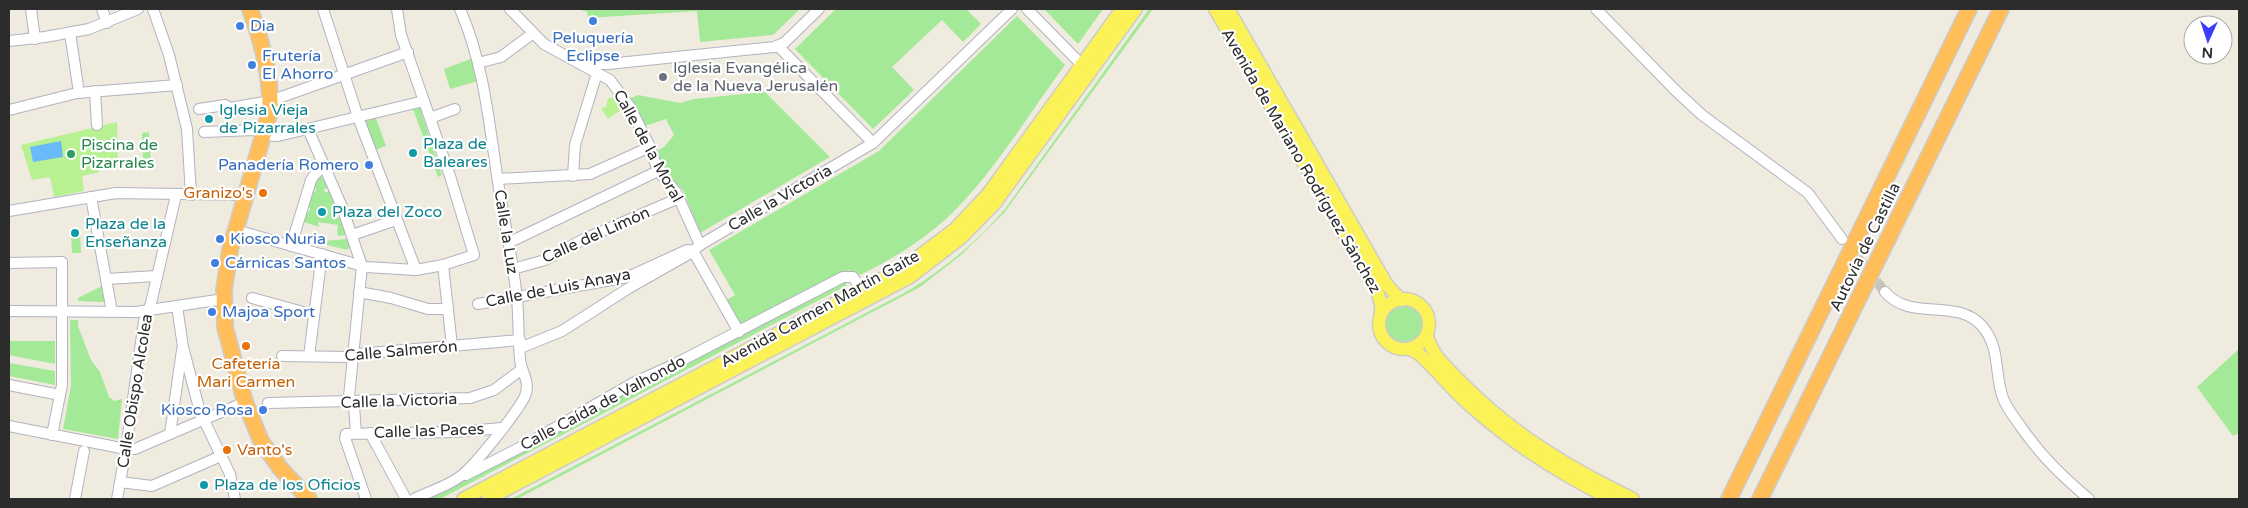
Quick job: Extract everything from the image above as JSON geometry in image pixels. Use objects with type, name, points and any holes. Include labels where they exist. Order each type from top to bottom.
[{"type":"highway","points":[[250,9],[263,48],[270,87],[270,101],[265,133],[230,250],[224,299],[225,327],[251,421],[267,451],[309,499]]},
{"type":"highway","name":"Autovía de Castilla","points":[[1729,499],[1969,9]]},
{"type":"highway","name":"Autovía de Castilla","points":[[1760,499],[2001,9]]},
{"type":"highway","points":[[1766,499],[1782,456]]},
{"type":"main road","name":"Avenida Carmen Martín Gaite","points":[[463,499],[906,266],[942,239],[971,212],[1006,171],[1122,9]]},
{"type":"main road","name":"Avenida Carmen Martín Gaite","points":[[488,499],[875,296],[910,277],[941,255],[978,221],[1015,177],[1136,9]]},
{"type":"main road","name":"Avenida de Mariano Rodríguez Sánchez","points":[[1215,9],[1377,291],[1381,304],[1381,315]]},
{"type":"main road","name":"Avenida de Mariano Rodríguez Sánchez","points":[[1228,9],[1387,285],[1401,300]]},
{"type":"main road","points":[[1427,336],[1410,349],[1399,349],[1389,344],[1381,331],[1381,315],[1392,302],[1412,300],[1421,306],[1429,325],[1427,336],[1432,350],[1439,360],[1477,398],[1537,447],[1633,499]]},
{"type":"main road","points":[[1410,349],[1419,354],[1472,407],[1509,438],[1533,455],[1611,499]]},
{"type":"street","points":[[31,9],[35,39]]},
{"type":"street","points":[[102,9],[107,23]]},
{"type":"street","points":[[9,42],[70,33],[107,23],[138,9]]},
{"type":"street","points":[[153,9],[177,85],[187,129],[191,195]]},
{"type":"street","points":[[323,9],[358,117],[416,270]]},
{"type":"street","points":[[236,230],[362,266],[416,270],[443,265],[474,255],[399,25],[397,9]]},
{"type":"street","name":"Calle la Luz","points":[[459,478],[471,467],[502,428],[524,396],[527,388],[520,362],[517,297],[510,242],[478,63],[460,9]]},
{"type":"street","name":"Calle de la Moral","points":[[510,9],[532,34],[544,44],[610,80],[620,92],[650,147],[658,171],[679,198],[697,248],[739,332]]},
{"type":"street","points":[[579,64],[608,64],[778,46],[819,9]]},
{"type":"street","name":"Calle la Victoria","points":[[520,344],[562,331],[629,288],[873,144],[1012,9]]},
{"type":"street","points":[[1027,9],[1082,64],[1095,65]]},
{"type":"street","points":[[1596,9],[1674,90],[1702,115],[1808,193],[1842,239]]},
{"type":"street","points":[[70,33],[78,86]]},
{"type":"street","points":[[478,63],[501,57],[532,34]]},
{"type":"street","points":[[778,46],[873,144]]},
{"type":"street","points":[[199,109],[226,105],[230,108],[270,101],[408,52]]},
{"type":"street","points":[[573,176],[575,145],[602,66],[608,64]]},
{"type":"street","points":[[9,110],[95,91],[177,85]]},
{"type":"street","points":[[95,91],[97,125]]},
{"type":"street","points":[[204,132],[254,130],[278,136],[424,101]]},
{"type":"street","points":[[430,118],[455,109]]},
{"type":"street","points":[[308,129],[352,235],[362,266],[349,397],[350,403],[354,406],[356,433],[346,434],[345,438],[366,499]]},
{"type":"street","points":[[498,179],[590,174],[650,147]]},
{"type":"street","points":[[291,246],[311,180],[324,166]]},
{"type":"street","points":[[510,242],[658,171]]},
{"type":"street","points":[[9,211],[116,193],[246,195]]},
{"type":"street","name":"Calle Obispo Alcolea","points":[[117,499],[147,310],[176,195]]},
{"type":"street","points":[[91,197],[112,312]]},
{"type":"street","name":"Calle del Limón","points":[[513,269],[545,260],[584,239],[679,198]]},
{"type":"street","points":[[352,235],[396,220]]},
{"type":"street","name":"Calle de Luis Anaya","points":[[478,304],[628,276],[697,248]]},
{"type":"street","points":[[309,356],[322,254]]},
{"type":"street","points":[[9,263],[62,262],[63,304],[61,311],[60,395],[52,434]]},
{"type":"street","points":[[443,265],[452,346]]},
{"type":"street","name":"Calle Caída de Valhondo","points":[[414,499],[527,444],[633,383],[739,332],[848,275],[853,277],[861,289],[875,296]]},
{"type":"street","points":[[106,279],[156,276]]},
{"type":"street","points":[[359,292],[391,298],[428,309],[448,309]]},
{"type":"street","points":[[1885,292],[1892,300],[1905,306],[1957,312],[1981,325],[1994,348],[2001,392],[2009,410],[2040,454],[2058,473],[2089,499]]},
{"type":"street","points":[[252,298],[314,314]]},
{"type":"street","points":[[9,311],[112,312],[147,310],[224,299]]},
{"type":"street","points":[[177,306],[183,347],[190,375],[204,419],[230,474],[235,499]]},
{"type":"street","name":"Calle Salmerón","points":[[282,356],[353,355],[452,346],[520,344]]},
{"type":"street","points":[[170,434],[183,347]]},
{"type":"street","name":"Calle la Victoria","points":[[268,404],[470,398],[494,390],[522,369]]},
{"type":"street","points":[[178,376],[182,374],[190,375]]},
{"type":"street","points":[[9,385],[60,395]]},
{"type":"street","points":[[9,426],[126,449],[135,448],[245,402]]},
{"type":"street","name":"Calle las Paces","points":[[356,433],[456,432],[502,428]]},
{"type":"street","points":[[370,433],[406,499]]},
{"type":"street","points":[[75,499],[84,451]]},
{"type":"street","points":[[120,482],[152,486],[221,456]]},
{"type":"green space","points":[[578,9],[800,9],[773,35],[700,42],[697,11],[588,18],[587,12]]},
{"type":"green space","points":[[836,9],[966,9],[981,24],[963,42],[942,20],[892,67],[914,90],[873,129],[795,49]]},
{"type":"green space","points":[[1044,9],[1103,9],[1078,44]]},
{"type":"green space","points":[[1149,9],[1153,9],[1004,213],[961,255],[920,287],[517,499],[511,499],[906,292],[946,265],[983,233],[1005,209]]},
{"type":"green space","points":[[1017,16],[1065,65],[994,165],[963,202],[926,235],[883,263],[860,275],[849,270],[740,327],[725,301],[735,295],[709,250],[879,151]]},
{"type":"green space","points":[[473,58],[478,81],[450,89],[444,69]]},
{"type":"green space","points":[[765,92],[830,157],[700,233],[683,190],[665,171],[656,152],[665,146],[674,135],[666,119],[645,126],[629,99],[638,95],[680,103],[694,99]]},
{"type":"green space","points":[[617,97],[624,108],[608,119],[601,108],[606,107],[608,98]]},
{"type":"green space","points":[[420,108],[442,175],[438,177],[413,109]]},
{"type":"green space","points":[[376,118],[386,146],[375,150],[365,121]]},
{"type":"green space","name":"Piscina de Pizarrales","points":[[117,122],[118,164],[98,164],[99,172],[82,176],[84,191],[54,197],[50,177],[32,180],[21,145]]},
{"type":"green space","points":[[149,132],[151,164],[143,164],[142,133]]},
{"type":"green space","name":"Plaza del Zoco","points":[[320,174],[328,188],[324,189],[325,193],[329,191],[339,213],[335,215],[337,218],[340,217],[346,235],[339,236],[337,234],[338,225],[318,222],[319,227],[304,222],[306,212],[309,212],[310,208],[308,207],[313,191],[315,192],[316,189],[314,187]]},
{"type":"green space","points":[[80,231],[81,253],[72,253],[71,232]]},
{"type":"green space","points":[[348,239],[350,247],[347,250],[320,243],[322,241]]},
{"type":"green space","points":[[844,282],[846,286],[440,499],[426,499],[525,450],[644,383],[757,328]]},
{"type":"green space","points":[[102,286],[105,302],[78,301],[78,298]]},
{"type":"green space","points":[[1404,305],[1417,311],[1423,324],[1417,337],[1404,343],[1391,337],[1385,324],[1391,311]]},
{"type":"green space","points":[[70,320],[78,320],[78,326],[91,360],[100,372],[109,397],[114,401],[122,399],[118,439],[63,429],[71,386]]},
{"type":"green space","points":[[9,341],[55,341],[55,364],[9,355]]},
{"type":"green space","points":[[2239,349],[2239,433],[2233,436],[2197,387]]},
{"type":"green space","points":[[9,363],[55,371],[55,385],[9,376]]},
{"type":"water","points":[[61,141],[63,157],[33,162],[30,147]]},
{"type":"tunnel","points":[[1848,246],[1885,292]]},
{"type":"place","name":"Peluquería Eclipse","points":[[593,21]]},
{"type":"place","name":"Dia","points":[[240,26]]},
{"type":"place","name":"Frutería El Ahorro","points":[[252,65]]},
{"type":"place","name":"Iglesia Evangélica de la Nueva Jerusalén","points":[[663,77]]},
{"type":"place","name":"Iglesia Vieja de Pizarrales","points":[[209,119]]},
{"type":"place","name":"Plaza de Baleares","points":[[413,153]]},
{"type":"place","name":"Piscina de Pizarrales","points":[[71,154]]},
{"type":"place","name":"Panadería Romero","points":[[369,165]]},
{"type":"place","name":"Granizo's","points":[[263,193]]},
{"type":"place","name":"Plaza del Zoco","points":[[322,212]]},
{"type":"place","name":"Plaza de la Enseñanza","points":[[75,233]]},
{"type":"place","name":"Kiosco Nuria","points":[[220,239]]},
{"type":"place","name":"Cárnicas Santos","points":[[215,263]]},
{"type":"place","name":"Majoa Sport","points":[[212,312]]},
{"type":"place","name":"Cafetería Mari Carmen","points":[[246,346]]},
{"type":"place","name":"Kiosco Rosa","points":[[263,410]]},
{"type":"place","name":"Vanto's","points":[[227,450]]},
{"type":"place","name":"Plaza de los Oficios","points":[[204,485]]}]
